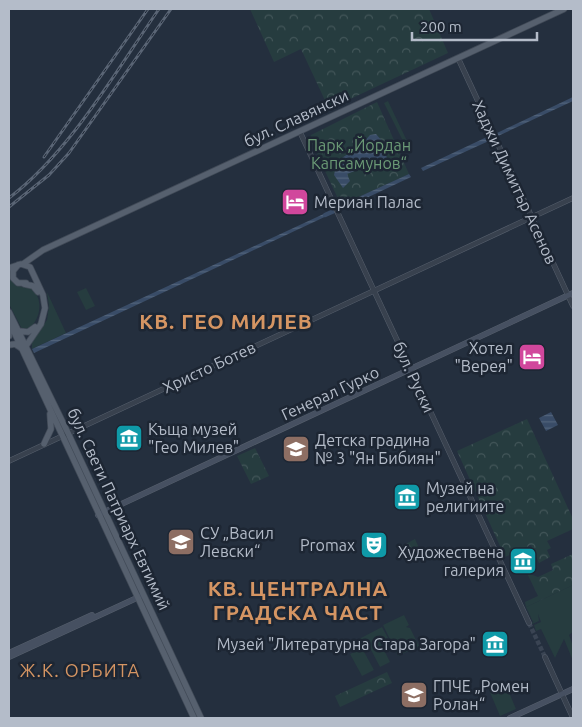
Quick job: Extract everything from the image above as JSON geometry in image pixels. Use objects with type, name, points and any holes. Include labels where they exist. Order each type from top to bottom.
[{"type":"main road","name":"бул. Славянски","points":[[9,268],[564,9]]},
{"type":"main road","points":[[24,284],[30,281],[40,252]]},
{"type":"main road","points":[[9,345],[15,344],[25,350],[41,324],[45,312],[43,295],[32,273],[21,264],[14,268],[10,274],[16,282],[30,285],[36,290],[41,299],[42,310],[38,322],[32,329],[25,333],[18,331]]},
{"type":"main road","name":"Генерал Гурко","points":[[98,514],[571,295]]},
{"type":"main road","name":"бул. Свети Патриарх Евтимий","points":[[9,312],[50,410],[65,434],[98,514],[194,718]]},
{"type":"main road","name":"бул. Свети Патриарх Евтимий","points":[[9,321],[105,511],[202,718]]},
{"type":"main road","points":[[9,329],[9,336]]},
{"type":"main road","points":[[44,444],[51,429],[50,410]]},
{"type":"main road","points":[[9,657],[143,593]]},
{"type":"main road","points":[[9,653],[137,596]]},
{"type":"main road","points":[[510,718],[573,689]]},
{"type":"street","name":"Хаджи Димитър Асенов","points":[[458,58],[532,217],[571,295],[573,306]]},
{"type":"street","name":"бул. Руски","points":[[300,132],[529,623]]},
{"type":"street","name":"Христо Ботев","points":[[9,461],[573,198]]},
{"type":"street","points":[[545,656],[573,718]]},
{"type":"green space","points":[[250,9],[429,9],[448,53],[329,109],[301,49],[274,62]]},
{"type":"green space","points":[[388,101],[408,143],[405,145],[384,103]]},
{"type":"green space","name":"Парк „Йордан Капсамунов“","points":[[377,102],[409,174],[341,205],[310,139],[311,135]]},
{"type":"green space","points":[[9,277],[16,286],[31,288],[38,298],[38,314],[29,329],[22,329],[9,304]]},
{"type":"green space","points":[[86,288],[95,306],[86,310],[77,292]]},
{"type":"green space","points":[[47,292],[66,333],[32,349],[32,342],[47,320],[49,306]]},
{"type":"green space","points":[[527,419],[573,519],[573,529],[547,541],[551,548],[547,550],[550,557],[539,563],[531,545],[505,557],[457,451]]},
{"type":"green space","points":[[255,448],[269,476],[251,484],[237,456]]},
{"type":"green space","points":[[415,539],[421,553],[408,559],[402,546]]},
{"type":"green space","points":[[573,554],[573,585],[526,607],[525,602],[538,596],[527,573],[538,577],[553,570],[551,564]]},
{"type":"green space","points":[[573,585],[573,632],[569,635],[573,646],[573,661],[564,639],[555,658],[541,629],[536,631],[534,625],[541,622],[538,614],[539,621],[532,624],[531,628],[530,624],[535,621],[533,622],[526,607]]},
{"type":"green space","points":[[404,615],[409,625],[406,627],[410,628],[419,646],[398,656],[383,625]]},
{"type":"green space","points":[[382,627],[388,638],[380,642],[390,662],[380,667],[370,648],[365,649],[359,639]]},
{"type":"green space","points":[[362,648],[374,670],[362,676],[350,654]]},
{"type":"green space","points":[[387,672],[392,683],[340,707],[335,696]]},
{"type":"green space","points":[[505,683],[516,709],[500,716],[489,690]]},
{"type":"water","points":[[573,97],[573,101],[498,136],[497,133]]},
{"type":"water","points":[[376,134],[382,141],[388,162],[377,162],[347,174],[350,181],[343,188],[334,175],[337,161],[359,147],[370,135]]},
{"type":"water","points":[[489,136],[491,140],[423,171],[421,168]]},
{"type":"water","points":[[409,174],[411,177],[343,209],[341,205]]},
{"type":"water","points":[[330,211],[331,214],[34,353],[32,349]]},
{"type":"water","points":[[551,412],[558,425],[546,431],[539,418]]},
{"type":"waterway","points":[[325,215],[348,205]]},
{"type":"tunnel","points":[[529,623],[545,657]]},
{"type":"railway","points":[[44,157],[148,9]]},
{"type":"railway","points":[[9,198],[52,158],[72,134],[91,110],[159,9]]},
{"type":"railway","points":[[9,207],[49,175],[69,153],[171,9]]},
{"type":"place","name":"Мериан Палас","points":[[295,202]]},
{"type":"place","name":"Хотел \"Верея\"","points":[[532,357]]},
{"type":"place","name":"Къща музей \"Гео Милев\"","points":[[129,438]]},
{"type":"place","name":"Детска градина № 3 \"Ян Бибиян\"","points":[[296,449]]},
{"type":"place","name":"Музей на религиите","points":[[407,497]]},
{"type":"place","name":"СУ „Васил Левски“","points":[[181,542]]},
{"type":"place","name":"Promax","points":[[374,545]]},
{"type":"place","name":"Художествена галерия","points":[[523,561]]},
{"type":"place","name":"Музей \"Литературна Стара Загора\"","points":[[495,644]]},
{"type":"place","name":"ГПЧЕ „Ромен Ролан“","points":[[414,695]]},
{"type":"district","name":"КВ. ГЕО МИЛЕВ","points":[[226,321]]},
{"type":"district","name":"КВ. ЦЕНТРАЛНА ГРАДСКА ЧАСТ","points":[[298,600]]},
{"type":"district","name":"Ж.К. ОРБИТА","points":[[80,670]]}]
